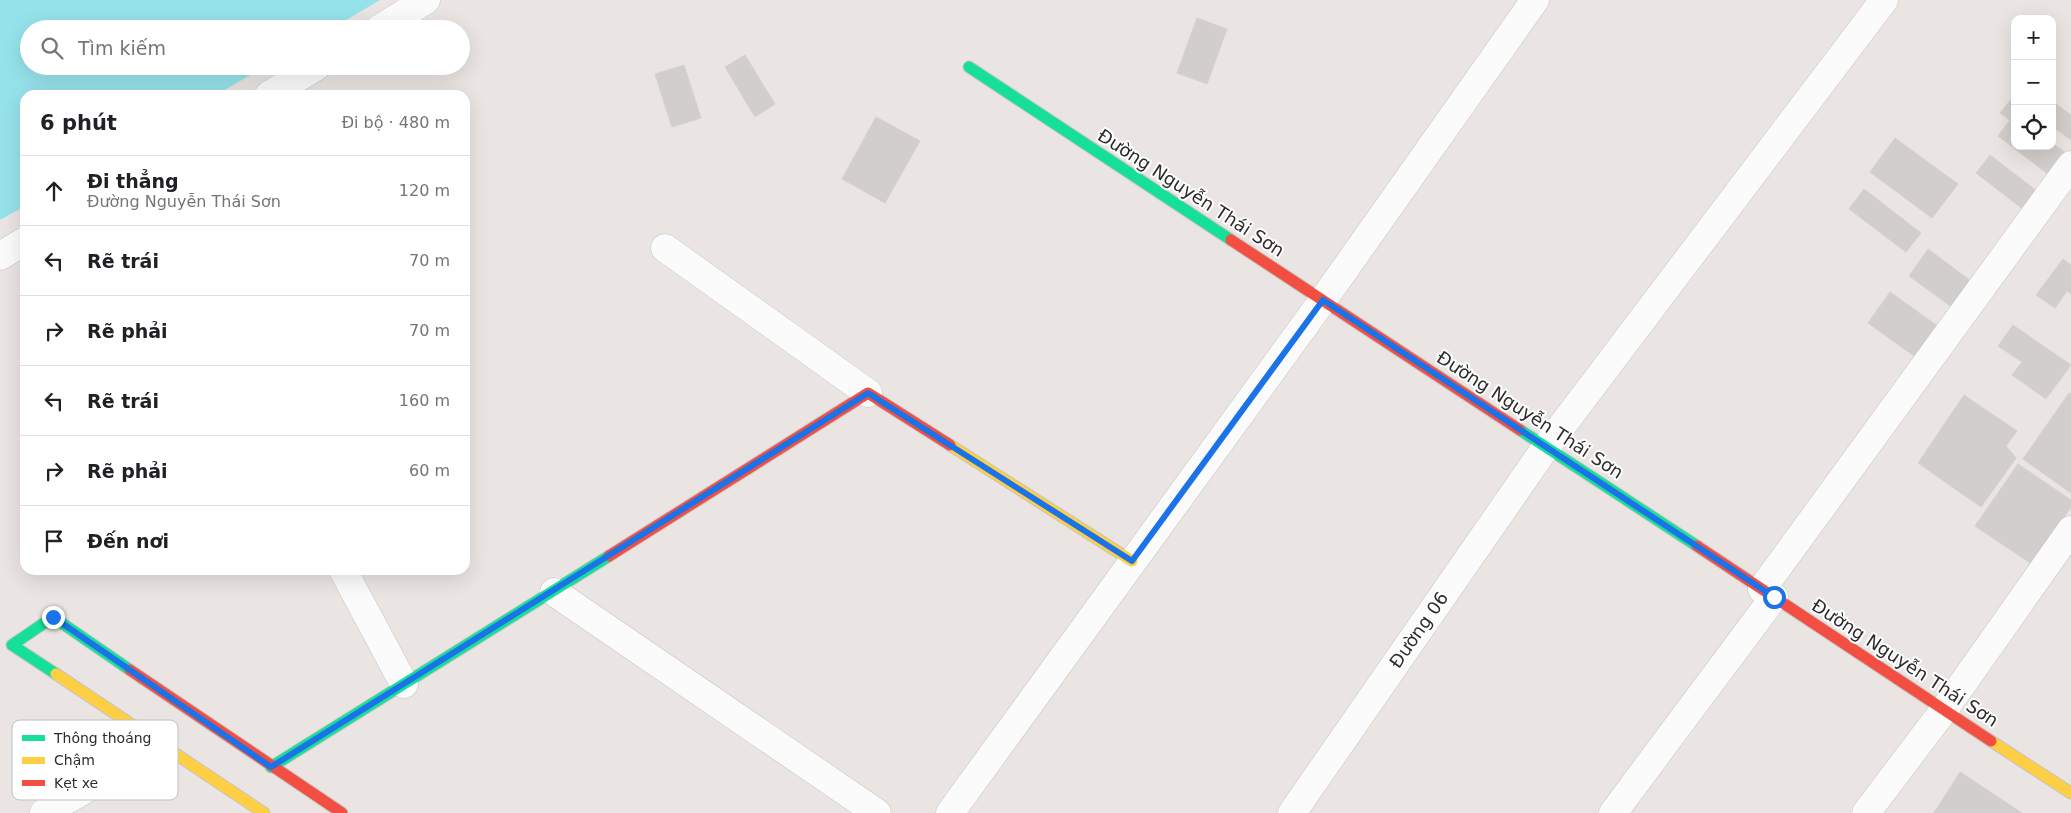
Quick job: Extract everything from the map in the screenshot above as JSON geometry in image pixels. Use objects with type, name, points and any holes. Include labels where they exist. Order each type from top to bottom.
[{"type":"street","points":[[394,20],[426,0]]},
{"type":"street","points":[[950,813],[1323,300],[1535,0]]},
{"type":"street","name":"Đường 06","points":[[1292,813],[1546,447],[1884,0]]},
{"type":"street","name":"Đường Nguyễn Thái Sơn","points":[[969,67],[2071,793]]},
{"type":"street","points":[[277,90],[302,75]]},
{"type":"street","points":[[1613,813],[2071,165]]},
{"type":"street","points":[[0,256],[20,244]]},
{"type":"street","points":[[665,248],[868,393],[1132,561]]},
{"type":"street","points":[[271,767],[554,592],[868,393]]},
{"type":"street","points":[[1866,813],[1944,710],[2071,530]]},
{"type":"street","points":[[346,575],[404,684]]},
{"type":"street","points":[[554,592],[877,813]]},
{"type":"street","points":[[124,720],[12,645],[53,617],[271,767],[342,813]]},
{"type":"street","points":[[178,756],[264,813]]},
{"type":"street","points":[[44,813],[67,800]]},
{"type":"water","points":[[0,0],[380,0],[346,20],[20,20],[20,75],[250,75],[225,90],[20,90],[20,209],[0,220]]},
{"type":"building","points":[[1197,18],[1227,29],[1207,84],[1177,73]]},
{"type":"building","points":[[745,55],[775,104],[755,117],[725,67]]},
{"type":"building","points":[[684,65],[701,118],[672,127],[655,74]]},
{"type":"building","points":[[2011,99],[2011,146],[1998,136],[2010,120],[2000,113]]},
{"type":"building","points":[[2056,104],[2071,115],[2071,140],[2056,129]]},
{"type":"building","points":[[876,117],[920,141],[885,203],[842,179]]},
{"type":"building","points":[[1895,138],[1958,184],[1932,218],[1870,172]]},
{"type":"building","points":[[2056,146],[2070,156],[2053,178],[2016,150],[2056,150]]},
{"type":"building","points":[[1990,155],[2042,195],[2028,213],[1976,173]]},
{"type":"building","points":[[1864,189],[1921,233],[1906,252],[1849,209]]},
{"type":"building","points":[[1928,249],[1975,284],[1956,310],[1909,276]]},
{"type":"building","points":[[2063,259],[2071,265],[2071,294],[2067,291],[2055,308],[2036,295]]},
{"type":"building","points":[[1890,292],[1943,330],[1921,361],[1868,323]]},
{"type":"building","points":[[2013,325],[2071,365],[2046,399],[2012,375],[2022,362],[1998,346]]},
{"type":"building","points":[[2069,393],[2071,394],[2071,493],[2023,459]]},
{"type":"building","points":[[1964,395],[2017,431],[2006,446],[2016,458],[1981,507],[1918,463]]},
{"type":"building","points":[[2018,464],[2071,500],[2071,507],[2032,564],[1975,526]]},
{"type":"building","points":[[1960,772],[2022,813],[1934,813]]},
{"type":"traffic: fast","points":[[969,67],[1231,240]]},
{"type":"traffic: fast","points":[[1520,430],[1697,546]]},
{"type":"traffic: fast","points":[[271,767],[609,556]]},
{"type":"traffic: fast","points":[[56,674],[12,645],[53,617],[130,670]]},
{"type":"traffic: slow","points":[[950,445],[1132,561]]},
{"type":"traffic: slow","points":[[56,674],[125,720]]},
{"type":"traffic: slow","points":[[1991,741],[2071,793]]},
{"type":"traffic: slow","points":[[178,756],[264,813]]},
{"type":"traffic: jam","points":[[1231,240],[1520,430]]},
{"type":"traffic: jam","points":[[609,556],[868,393],[950,445]]},
{"type":"traffic: jam","points":[[1697,546],[1991,741]]},
{"type":"traffic: jam","points":[[130,670],[342,813]]},
{"type":"route","points":[[53,617],[271,767],[554,592],[868,393],[1132,561],[1323,300],[1774,597]]}]
